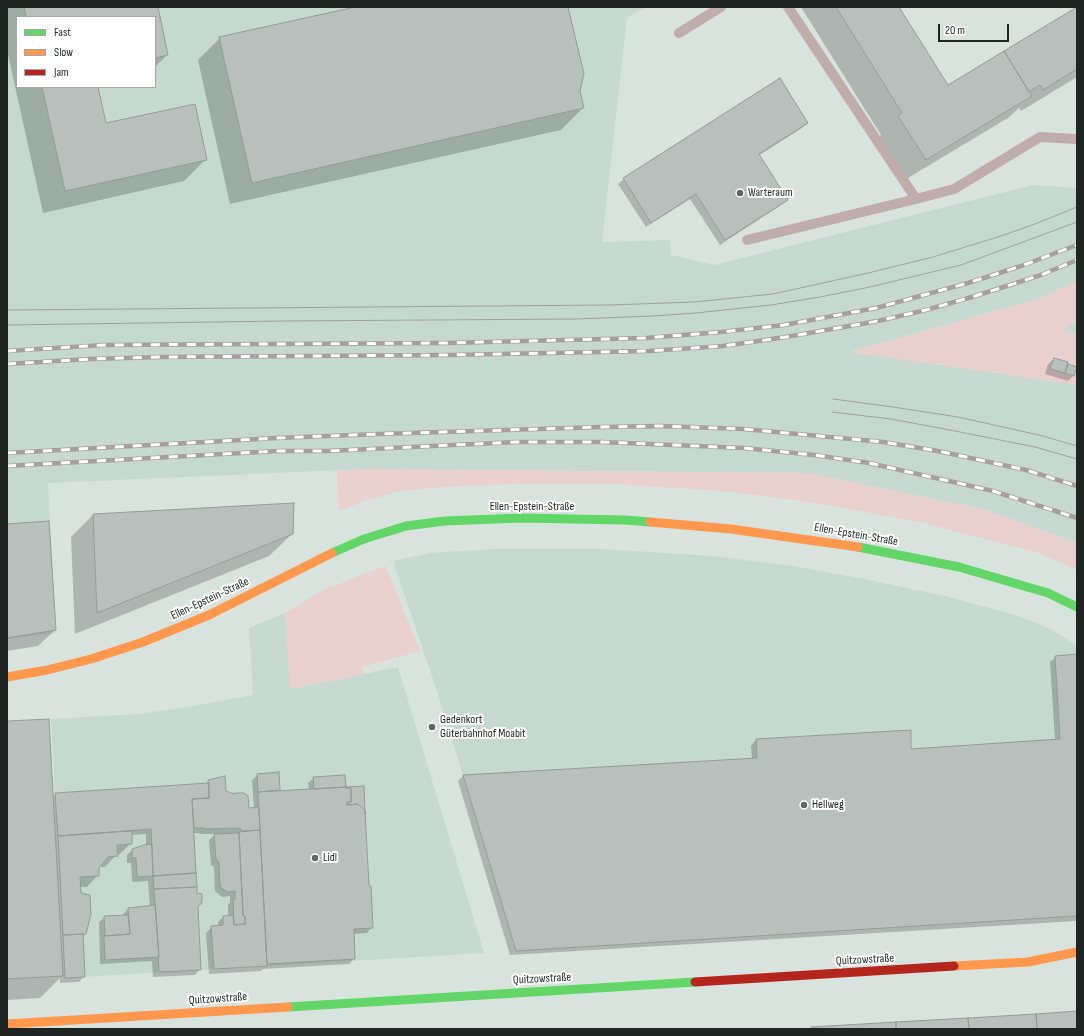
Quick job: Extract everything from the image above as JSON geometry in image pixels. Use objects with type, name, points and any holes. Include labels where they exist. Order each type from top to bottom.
[{"type":"main road","name":"Ellen-Epstein-Straße","points":[[7,677],[47,670],[83,661],[143,642],[210,615],[334,552],[364,539],[406,526],[445,521],[521,518],[625,520],[732,529],[840,544],[903,555],[958,567],[1048,593],[1077,607]]},
{"type":"main road","name":"Quitzowstraße","points":[[7,1024],[1028,962],[1077,952]]},
{"type":"lane","points":[[679,33],[721,7]]},
{"type":"lane","points":[[788,7],[916,199]]},
{"type":"lane","points":[[747,240],[954,190],[1040,138],[1077,139]]},
{"type":"shaded area","points":[[7,7],[645,7],[627,18],[602,242],[670,240],[671,255],[714,265],[1033,185],[1077,188],[1077,281],[1041,298],[852,351],[1077,385],[1077,543],[983,509],[806,473],[366,469],[48,483],[56,633],[7,639]]},
{"type":"shaded area","points":[[1077,281],[1077,321],[1063,329],[1077,335],[1077,385],[850,352],[1041,298]]},
{"type":"shaded area","points":[[1077,321],[1077,335],[1062,329]]},
{"type":"shaded area","points":[[366,469],[806,473],[983,509],[1077,543],[1077,570],[1036,552],[923,523],[841,507],[710,490],[612,484],[455,486],[401,491],[367,500],[339,511],[337,471]]},
{"type":"shaded area","points":[[493,549],[602,549],[712,556],[793,566],[945,596],[1019,616],[1050,629],[1073,643],[1077,646],[1077,916],[516,951],[433,679],[393,561],[430,553]]},
{"type":"shaded area","points":[[386,566],[420,651],[362,667],[364,674],[290,689],[285,613],[332,585],[333,587],[360,575]]},
{"type":"shaded area","points":[[285,613],[291,689],[398,667],[484,953],[65,978],[51,719],[139,714],[253,695],[249,628]]},
{"type":"building","points":[[24,7],[158,7],[168,55],[156,58],[156,16],[26,16]]},
{"type":"building","points":[[355,7],[568,7],[584,74],[580,91],[584,108],[252,183],[219,37]]},
{"type":"building","points":[[836,7],[899,7],[948,85],[1004,51],[1032,96],[926,160],[898,116],[902,113]]},
{"type":"building","points":[[1077,7],[1077,69],[1043,90],[1040,85],[1029,92],[1004,51]]},
{"type":"building","points":[[780,78],[808,123],[759,154],[788,200],[725,240],[696,194],[651,223],[623,178]]},
{"type":"building","points":[[42,88],[98,88],[106,123],[195,104],[207,160],[65,191]]},
{"type":"building","points":[[1054,358],[1068,362],[1065,373],[1050,369]]},
{"type":"building","points":[[1068,364],[1077,367],[1074,376],[1065,373]]},
{"type":"building","points":[[294,503],[293,534],[97,613],[93,514]]},
{"type":"building","points":[[49,521],[56,630],[7,638],[7,524]]},
{"type":"building","points":[[1077,654],[1077,916],[516,951],[463,775],[757,758],[756,739],[911,730],[911,749],[1060,739],[1055,656]]},
{"type":"building","points":[[49,719],[63,976],[7,979],[7,721]]},
{"type":"building","points":[[279,772],[280,790],[258,792],[257,774]]},
{"type":"building","points":[[345,775],[346,787],[314,789],[313,777]]},
{"type":"building","points":[[225,776],[226,791],[234,794],[244,793],[248,796],[249,808],[259,807],[260,830],[241,831],[240,828],[194,828],[192,799],[209,798],[208,780]]},
{"type":"building","points":[[209,783],[209,798],[192,799],[196,873],[153,876],[151,829],[58,836],[55,793]]},
{"type":"building","points":[[364,786],[365,811],[358,804],[347,805],[347,802],[351,802],[351,788],[346,787]]},
{"type":"building","name":"Lidl","points":[[346,787],[351,788],[351,802],[347,802],[347,805],[358,804],[365,811],[373,928],[354,929],[355,959],[267,964],[258,792]]},
{"type":"building","points":[[260,830],[267,966],[214,969],[211,926],[223,925],[223,916],[233,915],[234,925],[245,924],[245,916],[243,915],[239,832]]},
{"type":"building","points":[[132,831],[132,844],[117,845],[118,856],[108,857],[99,868],[99,876],[80,877],[81,893],[90,895],[91,914],[86,934],[63,935],[58,836]]},
{"type":"building","points":[[239,833],[243,915],[245,916],[245,924],[234,925],[233,899],[235,899],[235,891],[228,892],[221,888],[219,862],[216,859],[214,834]]},
{"type":"building","points":[[152,844],[153,876],[139,877],[137,875],[136,858],[132,858],[132,849]]},
{"type":"building","points":[[196,873],[197,887],[154,889],[153,876]]},
{"type":"building","points":[[197,887],[197,893],[202,894],[202,903],[198,906],[201,970],[159,972],[154,889]]},
{"type":"building","points":[[155,905],[159,957],[105,960],[104,936],[130,934],[128,908]]},
{"type":"building","points":[[128,915],[130,934],[105,936],[104,916]]},
{"type":"building","points":[[83,934],[85,977],[65,978],[63,935]]},
{"type":"building","points":[[1077,1011],[1077,1029],[1037,1029],[1036,1014]]},
{"type":"building","points":[[1036,1014],[1037,1029],[969,1029],[968,1018]]},
{"type":"building","points":[[968,1018],[969,1029],[896,1029],[896,1022]]},
{"type":"building","points":[[896,1022],[896,1029],[811,1029],[811,1027]]},
{"type":"tram line","points":[[7,310],[610,305],[694,302],[773,294],[933,257],[1001,236],[1077,207]]},
{"type":"tram line","points":[[7,325],[576,319],[696,313],[771,305],[870,287],[961,265],[1077,222]]},
{"type":"tram line","points":[[833,399],[958,417],[1039,435],[1077,446]]},
{"type":"tram line","points":[[832,412],[891,419],[955,431],[1035,447],[1077,459]]},
{"type":"railway","points":[[7,351],[104,345],[448,343],[646,338],[721,332],[784,325],[876,308],[968,283],[1021,266],[1077,245]]},
{"type":"railway","points":[[7,364],[90,359],[162,357],[450,355],[649,351],[723,346],[878,321],[926,310],[1041,275],[1077,260]]},
{"type":"railway","points":[[7,453],[277,438],[661,426],[744,429],[883,442],[938,451],[1026,470],[1077,486]]},
{"type":"railway","points":[[7,466],[278,451],[328,451],[516,442],[601,442],[744,448],[814,455],[869,463],[993,491],[1077,518]]},
{"type":"traffic: fast","points":[[332,553],[364,539],[406,526],[445,521],[521,518],[625,520],[650,522]]},
{"type":"traffic: fast","points":[[858,547],[959,567],[1048,593],[1077,607]]},
{"type":"traffic: fast","points":[[288,1007],[695,982]]},
{"type":"traffic: slow","points":[[650,522],[731,529],[858,547]]},
{"type":"traffic: slow","points":[[7,677],[47,670],[91,659],[143,642],[209,615],[332,553]]},
{"type":"traffic: slow","points":[[954,966],[1028,962],[1077,952]]},
{"type":"traffic: slow","points":[[7,1024],[288,1007]]},
{"type":"traffic: jam","points":[[695,982],[954,966]]},
{"type":"place","name":"Warteraum","points":[[740,193]]},
{"type":"place","name":"Gedenkort Güterbahnhof Moabit","points":[[432,727]]},
{"type":"place","name":"Hellweg","points":[[804,805]]},
{"type":"place","name":"Lidl","points":[[315,858]]}]
